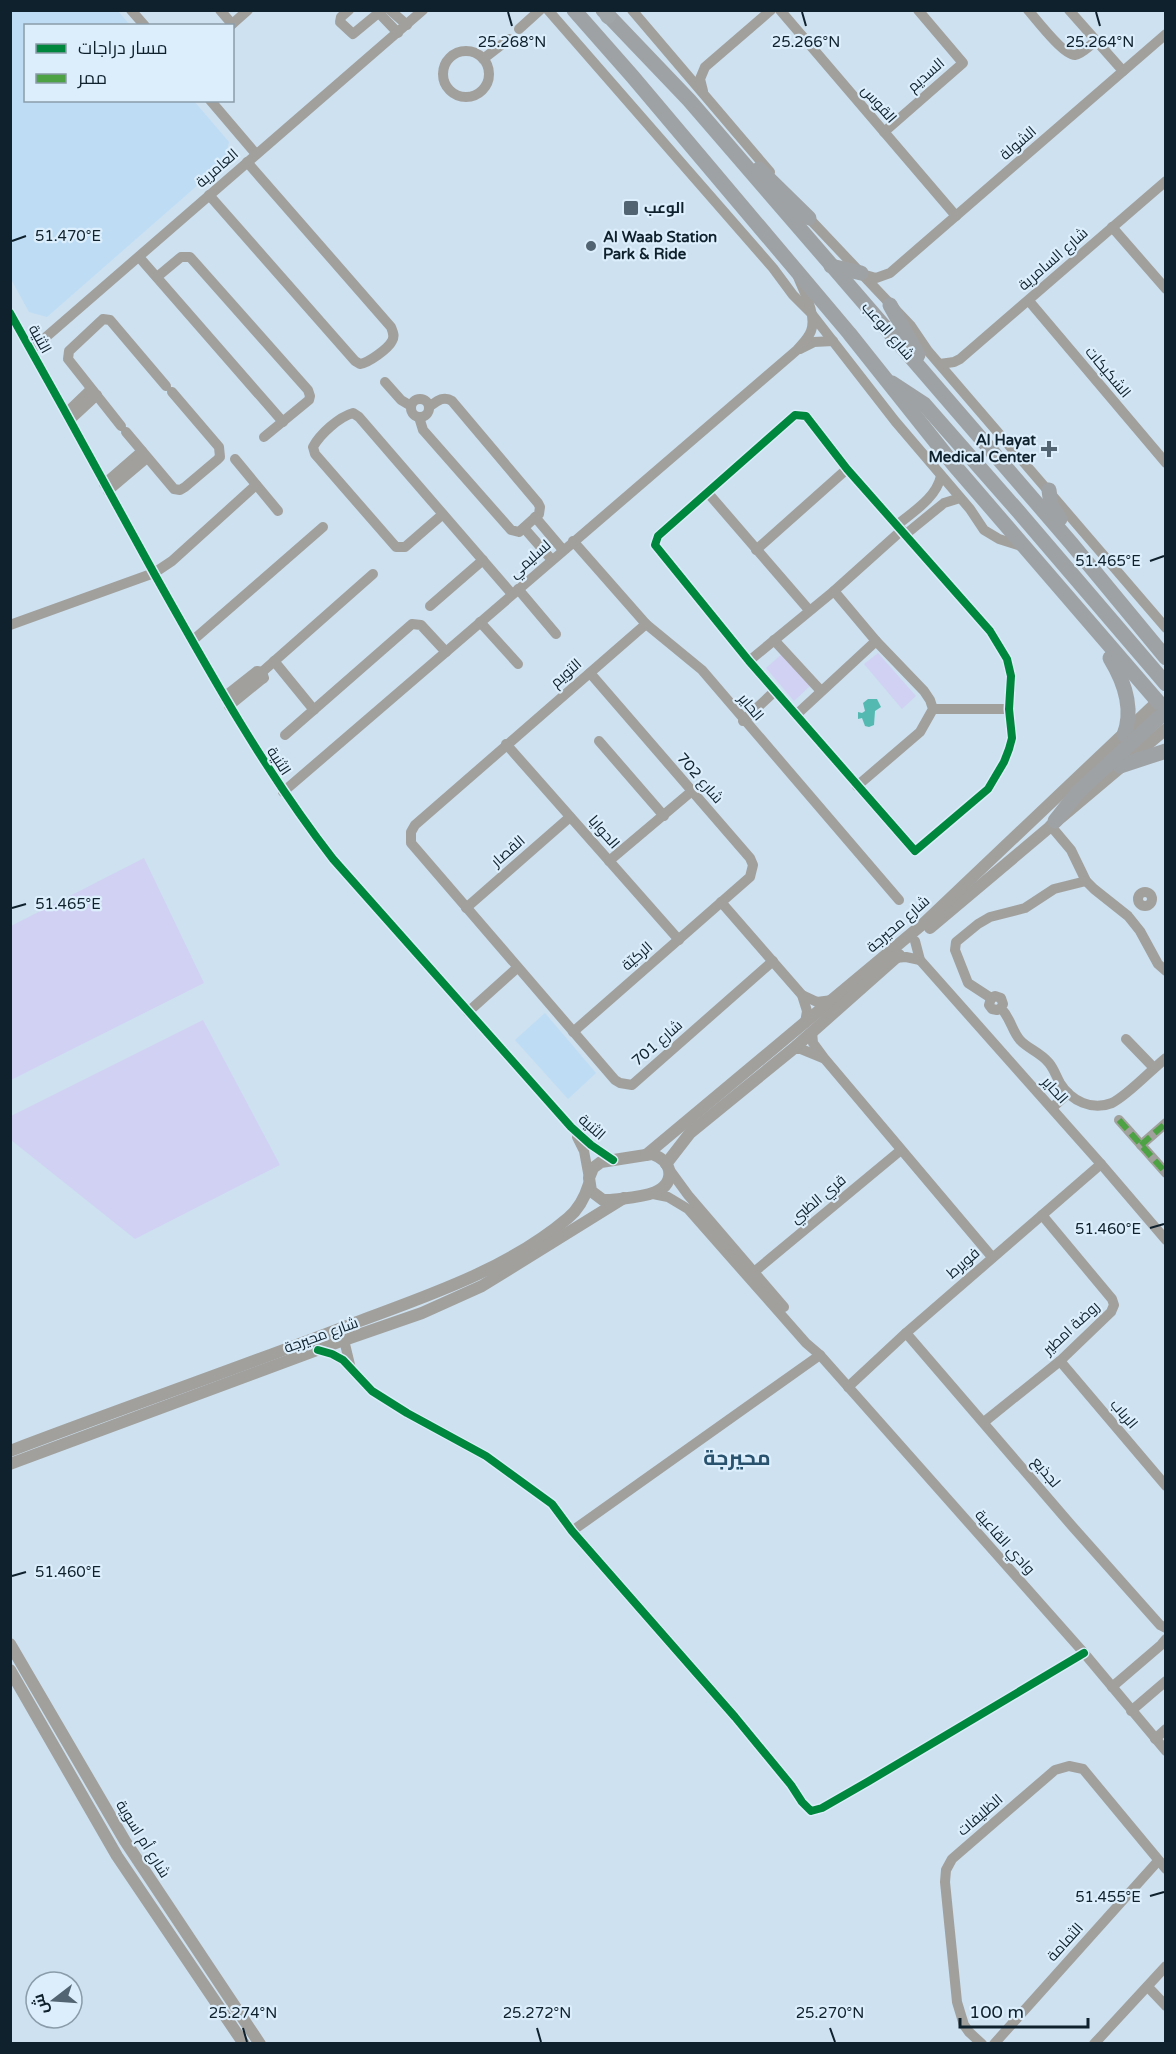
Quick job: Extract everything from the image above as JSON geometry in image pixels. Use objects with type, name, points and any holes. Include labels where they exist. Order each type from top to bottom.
[{"type":"main road","name":"شارع الوعب","points":[[574,10],[849,333],[954,465],[1096,632],[1164,707]]},
{"type":"main road","name":"شارع الوعب","points":[[605,12],[689,100],[1071,543],[1166,658]]},
{"type":"main road","points":[[689,100],[809,218]]},
{"type":"main road","points":[[831,266],[861,273]]},
{"type":"main road","points":[[890,305],[934,384]]},
{"type":"main road","points":[[884,379],[905,390],[924,404],[1166,684]]},
{"type":"main road","points":[[1048,490],[1051,505],[1066,529],[1071,543]]},
{"type":"main road","points":[[1140,627],[1166,639]]},
{"type":"main road","points":[[1096,632],[1118,670],[1124,687],[1129,715],[1124,735]]},
{"type":"main road","points":[[1053,823],[1078,792],[1164,707]]},
{"type":"main road","points":[[1120,766],[1166,751]]},
{"type":"street","points":[[131,10],[143,24]]},
{"type":"street","points":[[220,10],[230,24]]},
{"type":"street","points":[[232,24],[248,10]]},
{"type":"street","points":[[349,10],[340,20],[353,34],[384,11]]},
{"type":"street","name":"العامرية","points":[[31,350],[423,10]]},
{"type":"street","points":[[519,29],[540,10]]},
{"type":"street","name":"شارع الوعب","points":[[548,10],[811,313],[883,406],[988,534],[1027,549]]},
{"type":"street","name":"شارع الوعب","points":[[632,10],[809,218],[911,326],[922,344],[1166,627]]},
{"type":"street","points":[[704,94],[700,79],[705,67],[771,10]]},
{"type":"street","name":"القوس","points":[[780,10],[956,216]]},
{"type":"street","name":"السديم","points":[[884,132],[963,63],[918,10]]},
{"type":"street","points":[[1028,10],[1070,54],[1080,52],[1096,41]]},
{"type":"street","points":[[1069,10],[1122,72]]},
{"type":"street","points":[[384,11],[407,25]]},
{"type":"street","points":[[384,11],[398,33]]},
{"type":"street","name":"الشولة","points":[[890,273],[1166,34]]},
{"type":"street","points":[[483,59],[509,39]]},
{"type":"street","points":[[463,51],[474,52],[483,59],[488,68],[488,79],[484,89],[475,96],[464,97],[453,93],[446,85],[443,74],[446,64],[453,55],[463,51]]},
{"type":"street","points":[[678,64],[692,70],[705,67]]},
{"type":"street","points":[[209,195],[355,361],[367,364],[392,342],[394,334],[391,327],[252,158],[211,102]]},
{"type":"street","name":"شارع السامرية","points":[[940,364],[960,359],[1166,181]]},
{"type":"street","points":[[1112,227],[1166,289]]},
{"type":"street","points":[[139,257],[284,422]]},
{"type":"street","points":[[157,277],[181,257],[190,257],[308,390],[309,400],[264,437]]},
{"type":"street","points":[[795,271],[811,313]]},
{"type":"street","points":[[861,273],[876,278],[890,273]]},
{"type":"street","points":[[890,273],[884,289],[890,305]]},
{"type":"street","name":"الشكيكات","points":[[1029,301],[1166,463]]},
{"type":"street","name":"الثنية","points":[[10,313],[226,701],[283,792],[333,859],[571,1127],[613,1160]]},
{"type":"street","name":"لسليمي","points":[[283,792],[796,350],[811,332],[813,324],[811,313]]},
{"type":"street","points":[[107,319],[219,447],[220,457],[180,490],[174,489],[94,392],[67,355],[101,321],[107,319]]},
{"type":"street","name":"لسليمي","points":[[796,350],[814,342],[833,341]]},
{"type":"street","points":[[956,383],[954,372],[960,359]]},
{"type":"street","points":[[385,382],[401,400],[411,406]]},
{"type":"street","points":[[68,417],[94,392]]},
{"type":"street","points":[[419,417],[425,415],[429,406],[442,398],[448,398],[455,404],[538,503],[541,510],[535,517],[517,532],[511,530],[423,430],[419,417],[412,412],[411,406],[414,400],[420,398],[429,406]]},
{"type":"street","points":[[443,514],[405,547],[396,547],[315,454],[313,447],[316,441],[346,415],[353,413],[359,417],[483,560],[556,634]]},
{"type":"street","points":[[795,415],[806,416],[847,470],[902,530],[998,643],[1007,659],[1011,676],[1009,709],[1012,738],[1004,762],[988,789],[917,850],[913,850],[749,661],[655,545],[658,536],[708,494],[795,415]]},
{"type":"street","points":[[106,488],[144,454]]},
{"type":"street","points":[[235,459],[278,511]]},
{"type":"street","points":[[756,550],[847,470]]},
{"type":"street","points":[[749,661],[834,591],[902,530],[932,495],[941,476]]},
{"type":"street","points":[[10,625],[154,573],[172,561],[256,485]]},
{"type":"street","points":[[708,494],[809,610]]},
{"type":"street","points":[[902,530],[941,505],[960,498]]},
{"type":"street","points":[[535,517],[563,550]]},
{"type":"street","points":[[192,641],[323,527]]},
{"type":"street","points":[[524,528],[552,560]]},
{"type":"street","name":"الحاير","points":[[573,541],[646,624],[702,670],[743,721],[899,900]]},
{"type":"street","points":[[430,606],[483,560]]},
{"type":"street","points":[[226,701],[264,678],[262,672],[373,574]]},
{"type":"street","points":[[834,591],[924,691],[933,709],[920,732],[857,786]]},
{"type":"street","points":[[480,622],[518,664]]},
{"type":"street","points":[[285,735],[412,624],[421,625],[446,652]]},
{"type":"street","name":"التويم","points":[[506,744],[646,624]]},
{"type":"street","points":[[774,639],[821,691]]},
{"type":"street","points":[[796,715],[876,640]]},
{"type":"street","points":[[274,661],[314,710]]},
{"type":"street","name":"شارع 702","points":[[590,673],[750,858],[753,865],[750,877],[721,902]]},
{"type":"street","points":[[743,721],[775,691]]},
{"type":"street","name":"شارع محيرجة","points":[[653,1194],[668,1182],[667,1166],[690,1133],[793,1049],[808,1027],[833,1000],[924,924],[1124,735],[1164,707]]},
{"type":"street","points":[[933,709],[1009,709]]},
{"type":"street","name":"شارع محيرجة","points":[[646,1155],[895,958],[1166,729]]},
{"type":"street","points":[[599,741],[664,816]]},
{"type":"street","name":"الحوايا","points":[[506,744],[679,940]]},
{"type":"street","name":"شارع 701","points":[[506,744],[415,825],[410,840],[415,850],[615,1080],[632,1085],[773,962]]},
{"type":"street","points":[[609,861],[692,791]]},
{"type":"street","name":"القصار","points":[[466,909],[570,817]]},
{"type":"street","points":[[1053,823],[1071,850],[1086,881],[1094,890],[1124,911],[1140,931],[1158,964],[1166,971]]},
{"type":"street","points":[[1086,881],[1054,889],[1025,908],[990,917],[956,942],[955,950],[968,983],[991,998],[995,996],[1001,998],[1003,1004],[1001,1008],[1008,1016],[1019,1038],[1044,1058],[1068,1093],[1089,1105],[1106,1105],[1122,1096],[1166,1058]]},
{"type":"street","points":[[721,902],[802,995],[817,1002],[833,1000]]},
{"type":"street","name":"الركيّة","points":[[573,1032],[721,902]]},
{"type":"street","points":[[1124,911],[1139,903]]},
{"type":"street","name":"الحاير","points":[[915,941],[920,960],[1166,1240]]},
{"type":"street","points":[[895,958],[906,957],[920,960]]},
{"type":"street","points":[[468,1012],[517,968]]},
{"type":"street","points":[[802,995],[813,1043],[993,1257]]},
{"type":"street","points":[[1126,1039],[1154,1068]]},
{"type":"street","points":[[793,1049],[801,1048],[824,1058]]},
{"type":"street","points":[[1052,1108],[1068,1093]]},
{"type":"street","points":[[1119,1120],[1166,1173]]},
{"type":"street","points":[[1141,1145],[1166,1123]]},
{"type":"street","name":"الثنية","points":[[571,1127],[584,1151],[589,1181]]},
{"type":"street","name":"قري الظبي","points":[[754,1272],[901,1150]]},
{"type":"street","points":[[653,1194],[603,1200],[591,1191],[589,1181],[597,1165],[613,1160],[646,1155],[657,1156],[667,1166]]},
{"type":"street","name":"فويرط","points":[[848,1387],[906,1333],[1101,1164]]},
{"type":"street","name":"وادي القاعية","points":[[667,1166],[688,1195],[814,1343],[820,1355]]},
{"type":"street","name":"شارع محيرجة","points":[[10,1451],[342,1334],[470,1278],[518,1252],[573,1214],[584,1197],[589,1181]]},
{"type":"street","name":"وادي القاعية","points":[[653,1194],[668,1197],[688,1209],[1084,1653],[1166,1751]]},
{"type":"street","name":"شارع محيرجة","points":[[10,1464],[318,1350],[342,1334],[422,1313],[482,1286],[624,1198]]},
{"type":"street","name":"روضة امطير","points":[[984,1422],[1060,1361],[1111,1312],[1114,1305],[1112,1299],[1042,1215]]},
{"type":"street","name":"لجذيع","points":[[906,1333],[1072,1526],[1160,1625],[1166,1628]]},
{"type":"street","points":[[342,1334],[351,1369]]},
{"type":"street","points":[[318,1350],[343,1360],[372,1391],[486,1456],[552,1504],[572,1531],[728,1708],[811,1811],[822,1808],[869,1781],[1084,1653]]},
{"type":"street","points":[[572,1531],[820,1355]]},
{"type":"street","name":"الرباب","points":[[1060,1361],[1166,1486]]},
{"type":"street","points":[[1112,1687],[1166,1639]]},
{"type":"street","name":"شارع أم اسوية","points":[[10,1644],[125,1840],[260,2043]]},
{"type":"street","name":"شارع أم اسوية","points":[[10,1670],[117,1856],[244,2043]]},
{"type":"street","points":[[1131,1711],[1166,1681]]},
{"type":"street","points":[[1155,1739],[1166,1730]]},
{"type":"street","name":"الظليفات","points":[[982,2043],[964,2025],[957,2002],[945,1882],[946,1870],[952,1859],[1054,1770],[1076,1766],[1083,1769],[1162,1865]]},
{"type":"street","name":"الثمامة","points":[[994,2043],[1162,1865]]},
{"type":"street","points":[[1094,2043],[1166,1966]]},
{"type":"street","points":[[1148,1987],[1166,2006]]},
{"type":"shaded area","points":[[10,11],[118,11],[129,24],[24,24],[24,102],[195,102],[229,142],[224,162],[47,317],[29,312],[11,279]]},
{"type":"shaded area","points":[[783,653],[810,686],[794,701],[766,668]]},
{"type":"shaded area","points":[[878,653],[916,696],[902,709],[864,664]]},
{"type":"shaded area","points":[[868,699],[877,699],[881,707],[875,711],[874,725],[869,727],[865,726],[862,718],[858,719],[858,712],[865,711],[863,703]]},
{"type":"shaded area","points":[[144,858],[204,983],[11,1080],[11,926]]},
{"type":"shaded area","points":[[545,1013],[596,1073],[568,1099],[515,1040]]},
{"type":"shaded area","points":[[203,1020],[280,1165],[135,1239],[11,1140],[11,1116]]},
{"type":"marked path","points":[[1119,1120],[1166,1173]]},
{"type":"marked path","points":[[1141,1145],[1166,1123]]},
{"type":"cycle path","points":[[10,313],[217,684],[261,756],[308,825],[333,859],[571,1127],[613,1160]]},
{"type":"cycle path","points":[[795,415],[806,416],[847,469],[990,631],[1007,659],[1011,676],[1009,709],[1012,738],[1004,762],[988,789],[915,851],[749,661],[655,545],[658,536],[795,415]]},
{"type":"cycle path","points":[[318,1350],[343,1360],[372,1391],[486,1456],[552,1504],[572,1531],[735,1717],[811,1811],[822,1808],[869,1781],[1084,1653]]},
{"type":"place","name":"الوعب","points":[[631,208]]},
{"type":"place","name":"Al Waab Station Park & Ride","points":[[591,246]]},
{"type":"place","name":"Al Hayat Medical Center","points":[[1049,449]]},
{"type":"district","name":"محيرجة","points":[[737,1458]]}]
